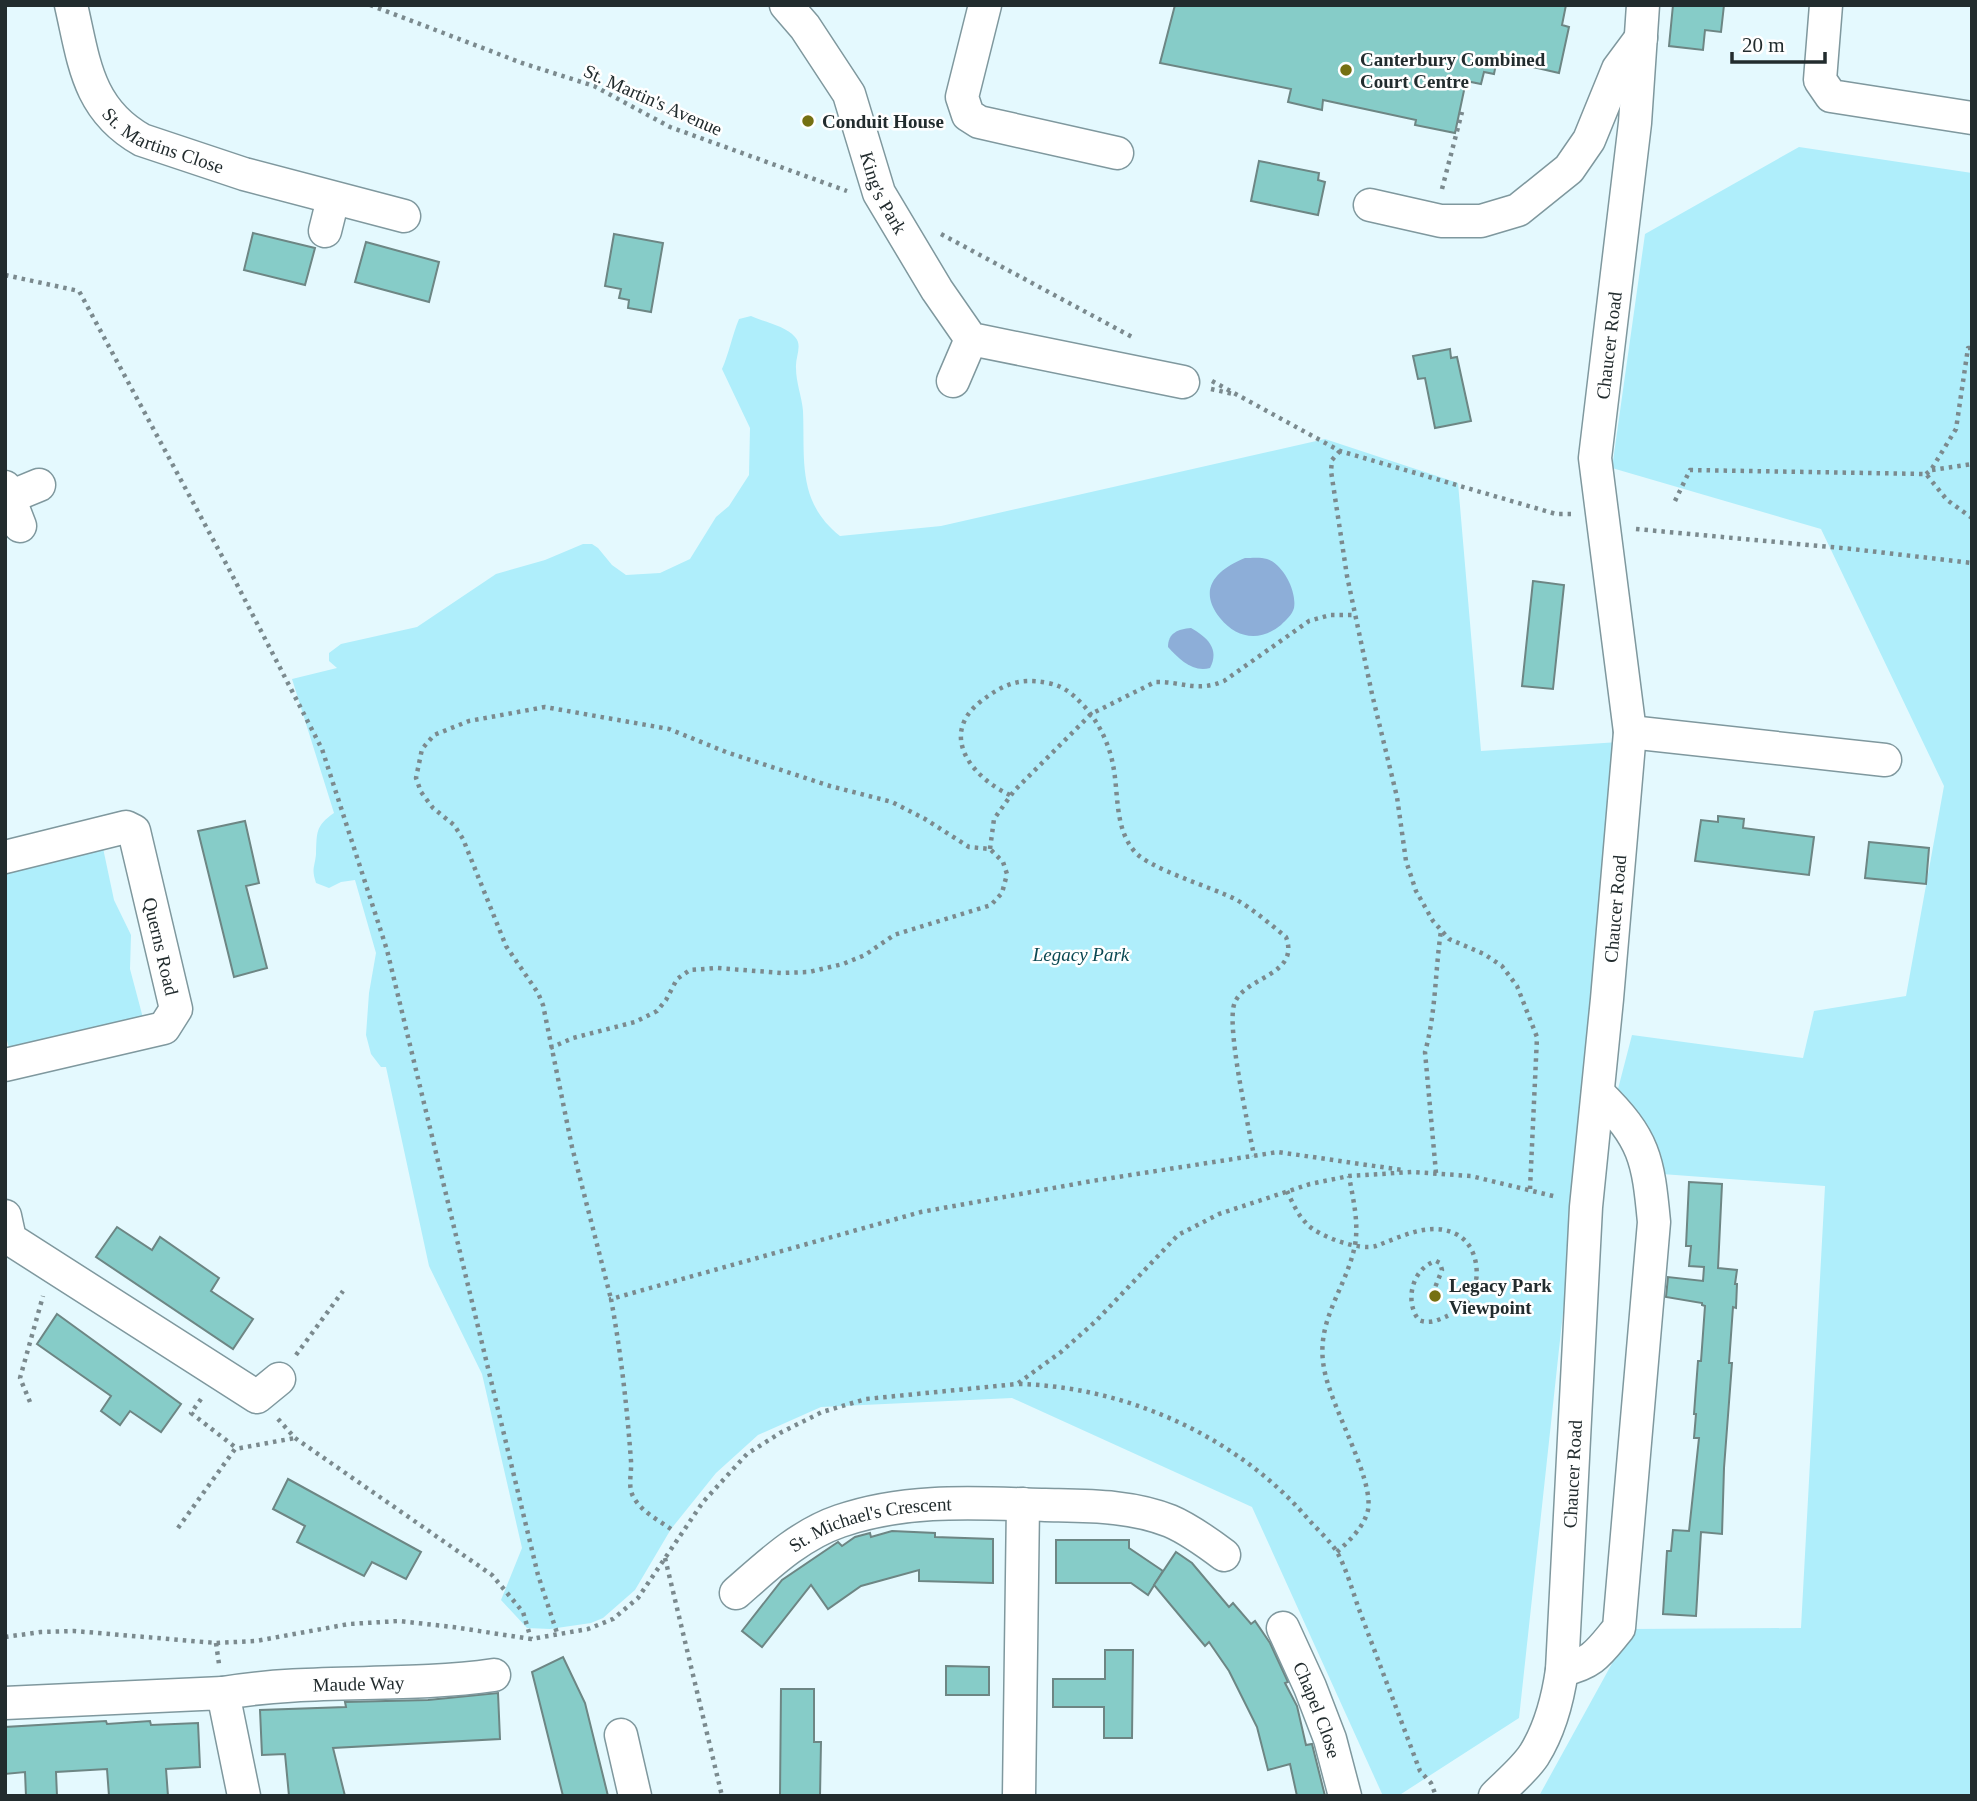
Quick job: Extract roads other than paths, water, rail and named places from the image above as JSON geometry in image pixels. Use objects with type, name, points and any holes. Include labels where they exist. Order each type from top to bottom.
[{"type":"street","name":"St. Martins Close","points":[[71,5],[89,81],[113,120],[127,131],[142,140],[244,174],[404,216]]},
{"type":"street","name":"King's Park","points":[[786,5],[805,27],[849,94],[879,193],[937,290],[971,339]]},
{"type":"street","points":[[985,5],[962,97],[968,115],[979,122],[1117,153]]},
{"type":"street","name":"Chaucer Road","points":[[1495,1796],[1533,1755],[1546,1730],[1562,1670],[1586,1207],[1630,732],[1595,458],[1635,123],[1643,5]]},
{"type":"street","points":[[1826,5],[1820,80],[1831,96],[1972,118]]},
{"type":"street","points":[[1370,205],[1441,221],[1481,221],[1518,210],[1569,169],[1590,140],[1618,69],[1641,38]]},
{"type":"street","points":[[325,231],[333,199]]},
{"type":"street","points":[[953,381],[971,339],[1193,379]]},
{"type":"street","points":[[10,502],[38,485]]},
{"type":"street","points":[[1630,732],[1885,760]]},
{"type":"street","name":"Querns Road","points":[[5,857],[126,827],[134,831],[176,1009],[164,1028],[5,1065]]},
{"type":"street","points":[[1562,1670],[1583,1665],[1601,1651],[1619,1628],[1654,1222],[1649,1170],[1640,1145],[1619,1114],[1598,1093]]},
{"type":"street","points":[[7,1232],[51,1265],[219,1373],[268,1388]]},
{"type":"street","name":"St. Michael's Crescent","points":[[737,1593],[781,1553],[807,1535],[840,1521],[889,1509],[944,1502],[1110,1507],[1138,1511],[1172,1522],[1224,1555]]},
{"type":"street","points":[[1019,1796],[1023,1504]]},
{"type":"street","name":"Chapel Close","points":[[1283,1628],[1331,1739],[1345,1796]]},
{"type":"street","name":"Maude Way","points":[[5,1703],[223,1693],[260,1687],[445,1681],[494,1675]]},
{"type":"street","points":[[223,1693],[244,1796]]},
{"type":"street","points":[[621,1735],[635,1796]]},
{"type":"place","name":"Canterbury Combined Court Centre","points":[[1346,70]]},
{"type":"place","name":"Conduit House","points":[[808,121]]},
{"type":"place","name":"Legacy Park Viewpoint","points":[[1435,1296]]},
{"type":"park label","name":"Legacy Park","points":[[1081,954]]}]
